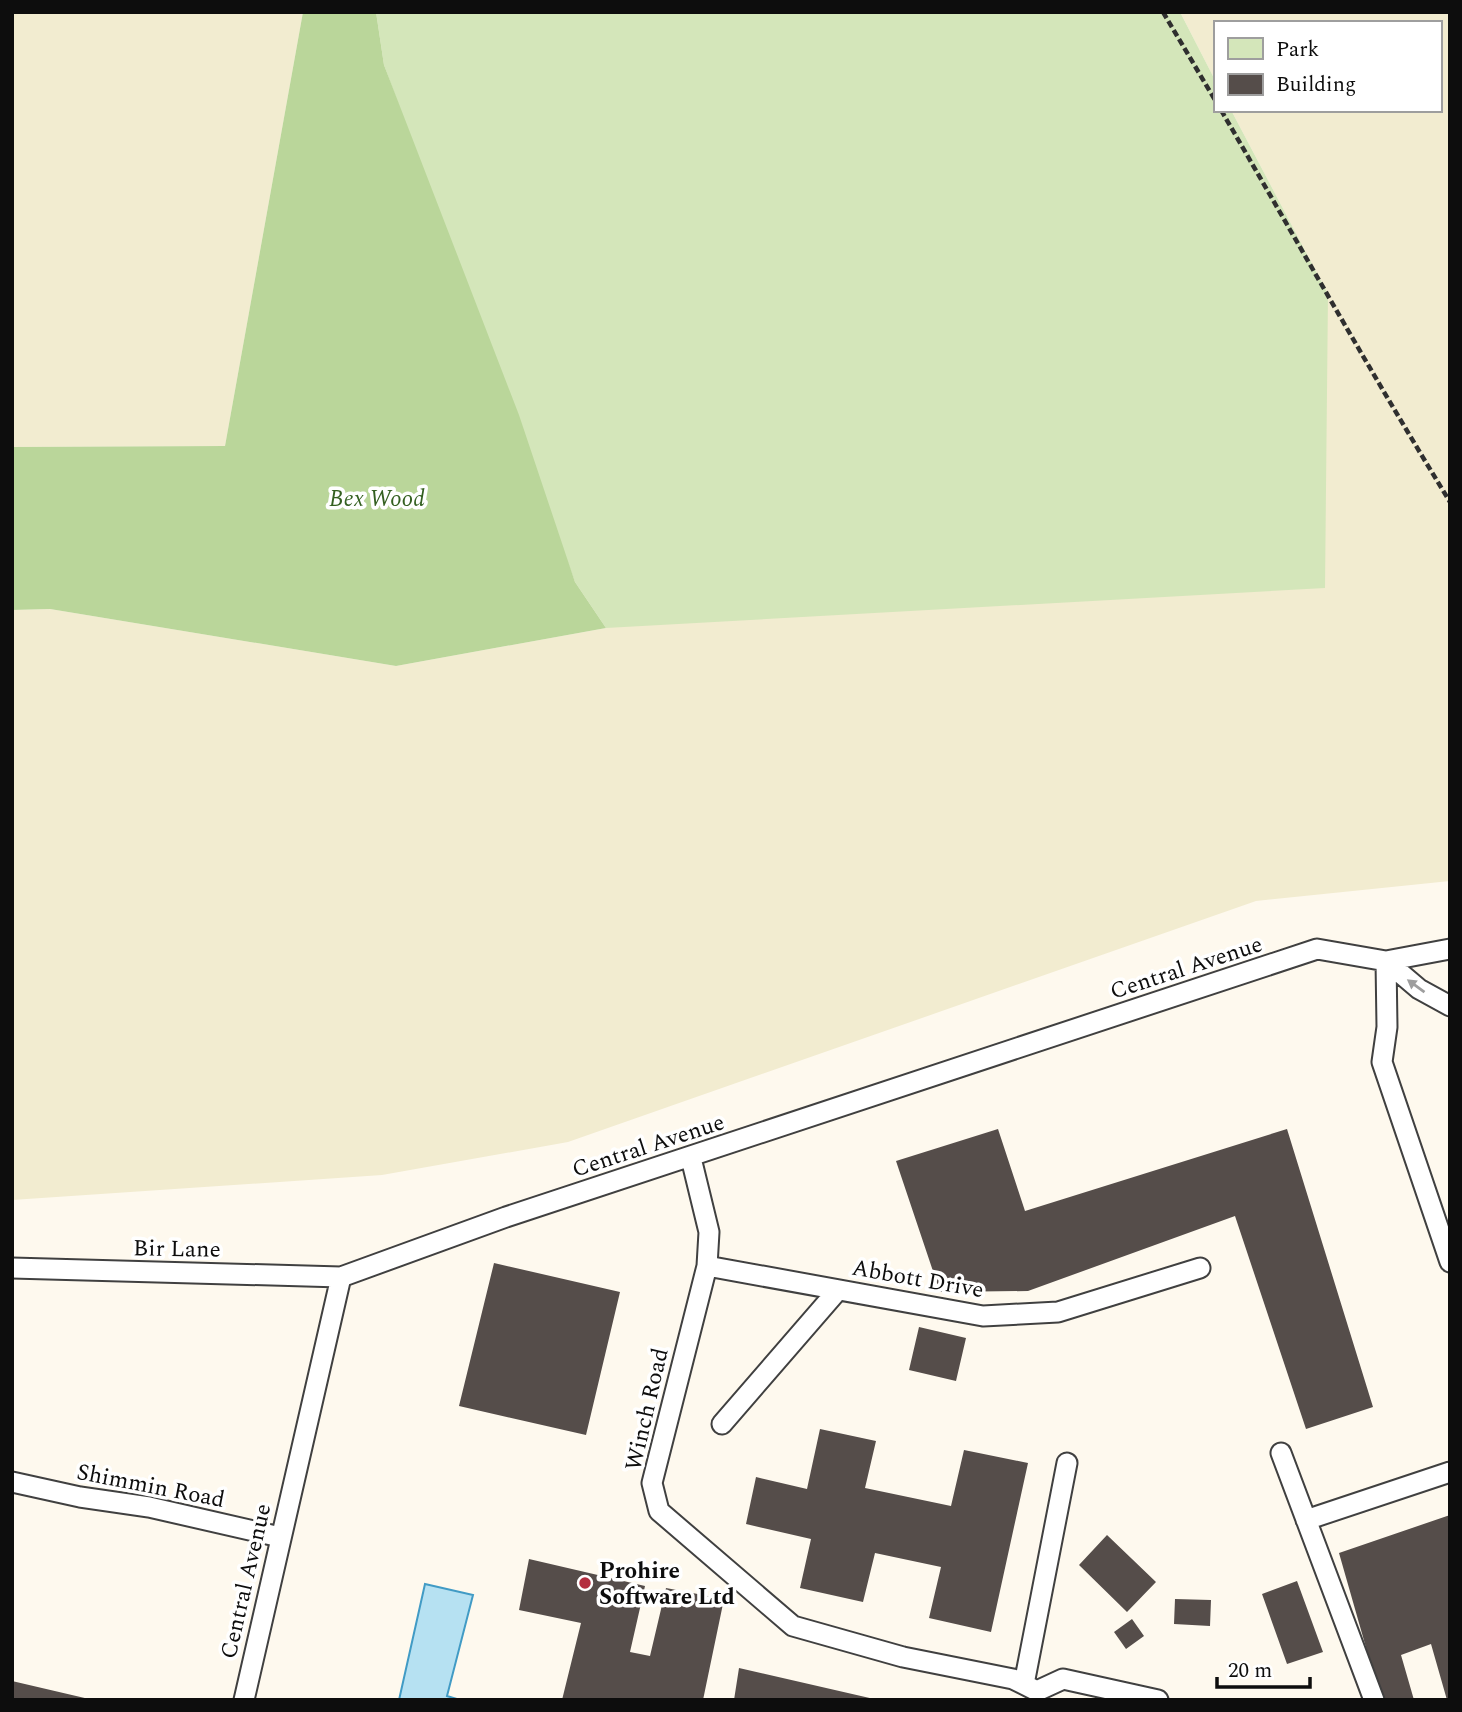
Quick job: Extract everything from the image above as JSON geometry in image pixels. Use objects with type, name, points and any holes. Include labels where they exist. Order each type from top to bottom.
[{"type":"lane","name":"Central Avenue","points":[[244,1700],[341,1277],[506,1217],[1317,949],[1386,961]]},
{"type":"lane","points":[[1386,961],[1450,949]]},
{"type":"lane","points":[[1386,961],[1419,989],[1450,1006]]},
{"type":"lane","points":[[1386,961],[1387,1027],[1382,1062],[1450,1262]]},
{"type":"lane","name":"Winch Road","points":[[691,1158],[709,1232],[706,1266],[652,1483],[659,1511],[793,1626],[903,1657],[1013,1679],[1032,1692]]},
{"type":"lane","name":"Abbott Drive","points":[[706,1266],[983,1316],[1058,1312],[1200,1268]]},
{"type":"lane","name":"Bir Lane","points":[[12,1268],[341,1277]]},
{"type":"lane","points":[[722,1424],[838,1290]]},
{"type":"lane","points":[[1281,1453],[1374,1700]]},
{"type":"lane","points":[[1032,1692],[1067,1463]]},
{"type":"lane","points":[[1306,1520],[1450,1472]]},
{"type":"lane","name":"Shimmin Road","points":[[12,1482],[80,1497],[149,1507],[280,1537]]},
{"type":"lane","points":[[1032,1692],[1063,1679],[1158,1700]]},
{"type":"path","points":[[1163,12],[1214,98]]},
{"type":"path","points":[[1222,112],[1354,344],[1450,502]]},
{"type":"shaded area","points":[[12,12],[303,12],[225,446],[12,447]]},
{"type":"shaded area","points":[[1180,12],[1450,12],[1450,881],[1256,901],[568,1142],[382,1175],[12,1200],[12,610],[50,609],[396,666],[606,628],[1328,294],[1232,112],[1441,112],[1441,21],[1214,21],[1214,78]]},
{"type":"green space","name":"Bex Wood","points":[[303,12],[376,12],[384,65],[519,415],[575,582],[606,628],[396,666],[50,609],[12,610],[12,447],[225,446]]},
{"type":"green space","points":[[376,12],[1180,12],[1214,78],[1214,112],[1232,112],[1328,294],[1325,588],[606,628],[575,582],[384,65]]},
{"type":"water","points":[[425,1584],[473,1595],[447,1696],[460,1700],[399,1700]]},
{"type":"building","points":[[998,1129],[1025,1211],[1287,1129],[1373,1407],[1306,1429],[1235,1216],[1028,1291],[940,1292],[896,1161]]},
{"type":"building","points":[[494,1263],[620,1292],[586,1435],[459,1406]]},
{"type":"building","points":[[919,1327],[966,1338],[956,1381],[909,1370]]},
{"type":"building","points":[[820,1429],[876,1441],[865,1488],[951,1506],[964,1450],[1028,1463],[991,1632],[929,1618],[941,1567],[875,1553],[863,1602],[800,1588],[811,1539],[746,1524],[756,1477],[807,1489]]},
{"type":"building","points":[[1450,1515],[1450,1700],[1447,1700],[1431,1644],[1401,1655],[1414,1700],[1381,1700],[1339,1553]]},
{"type":"building","points":[[1107,1535],[1156,1582],[1127,1612],[1079,1565]]},
{"type":"building","points":[[529,1559],[645,1586],[630,1652],[650,1656],[666,1588],[724,1599],[703,1700],[562,1700],[581,1623],[519,1610]]},
{"type":"building","points":[[1297,1581],[1323,1652],[1287,1664],[1262,1594]]},
{"type":"building","points":[[1175,1599],[1211,1600],[1210,1626],[1174,1624]]},
{"type":"building","points":[[1132,1619],[1144,1636],[1126,1649],[1114,1632]]},
{"type":"building","points":[[739,1668],[874,1699],[874,1700],[734,1700]]},
{"type":"building","points":[[12,1681],[89,1699],[89,1700],[12,1700]]},
{"type":"place","name":"Prohire Software Ltd","points":[[585,1583]]}]
